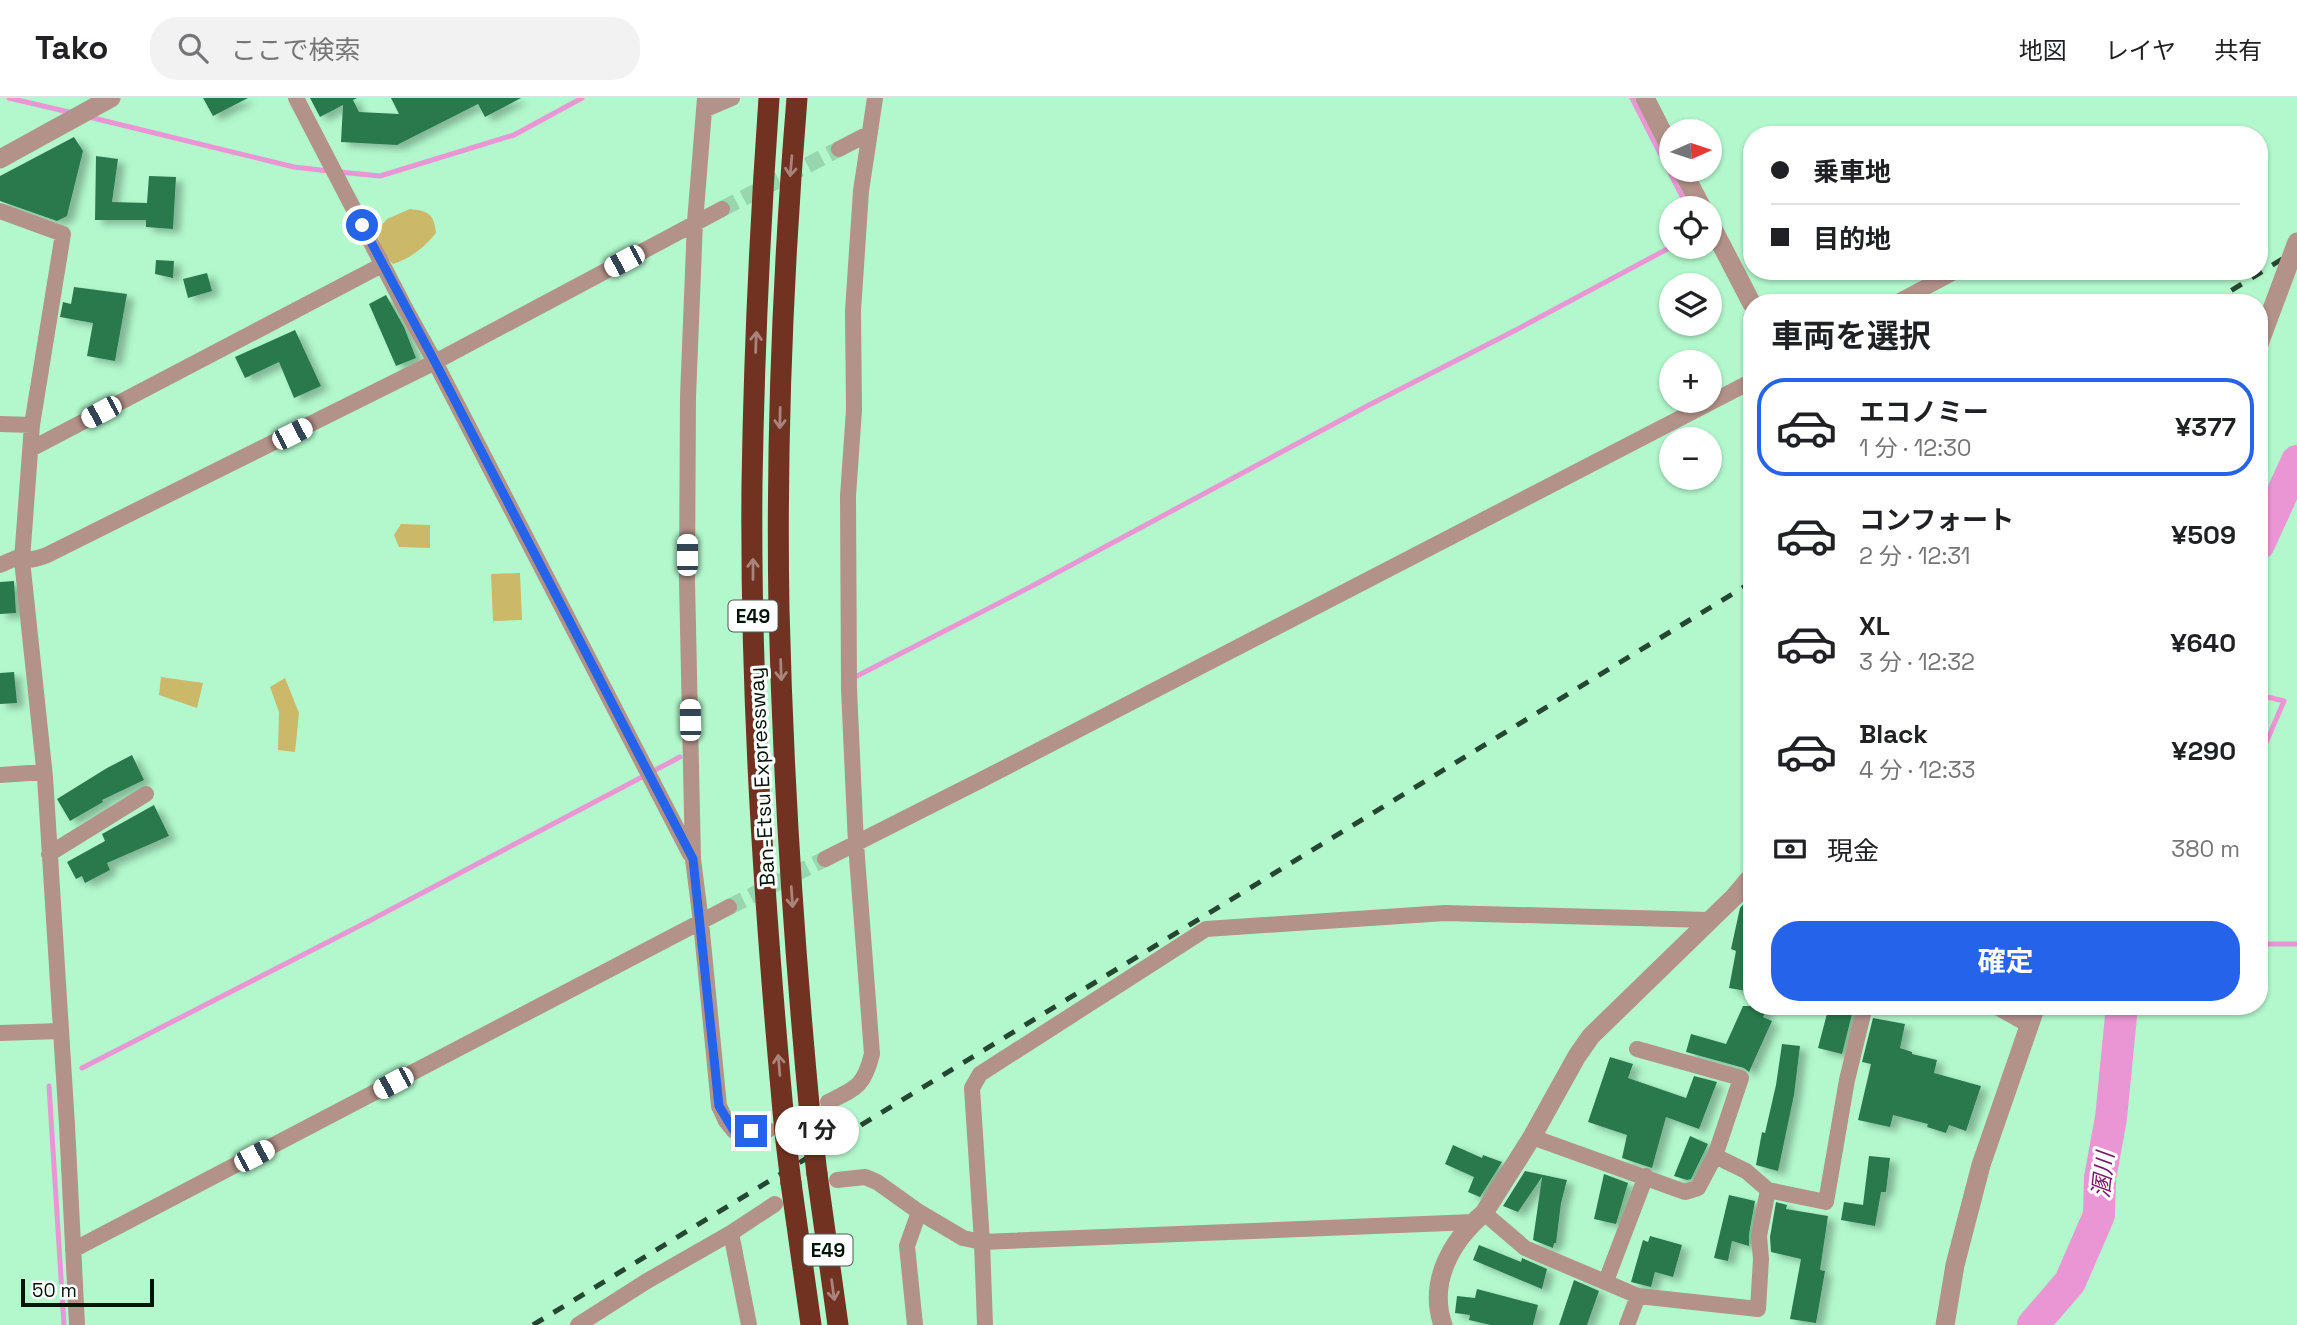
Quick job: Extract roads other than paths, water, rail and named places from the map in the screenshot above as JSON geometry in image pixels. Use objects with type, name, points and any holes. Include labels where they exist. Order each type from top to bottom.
[{"type":"highway","name":"Ban-Etsu Expressway","points":[[769,98],[756,338],[752,485],[753,610],[777,1132],[791,1183],[811,1325]]},
{"type":"highway","name":"Ban-Etsu Expressway","points":[[797,98],[782,336],[779,607],[789,860],[798,990],[819,1109],[838,1325]]},
{"type":"street","points":[[296,98],[693,859]]},
{"type":"street","points":[[732,98],[705,104],[695,222],[688,397],[687,581],[693,859],[719,1106],[734,1131],[777,1132]]},
{"type":"street","points":[[819,1109],[855,1089],[867,1073],[872,1054],[856,844],[849,681],[848,496],[854,410],[853,311],[861,191],[875,98]]},
{"type":"street","points":[[1644,98],[1659,126]]},
{"type":"street","points":[[0,159],[108,100]]},
{"type":"street","points":[[839,149],[868,134]]},
{"type":"street","points":[[0,565],[16,558],[36,559],[47,555],[435,362],[722,209]]},
{"type":"street","points":[[0,211],[63,234],[32,425],[22,560],[44,772],[77,1325]]},
{"type":"street","points":[[2268,320],[2297,242]]},
{"type":"street","points":[[1722,246],[1747,294]]},
{"type":"street","points":[[31,449],[382,265]]},
{"type":"street","points":[[1913,294],[1939,280]]},
{"type":"street","points":[[825,859],[1743,386]]},
{"type":"street","points":[[0,424],[32,425]]},
{"type":"street","points":[[0,775],[44,772]]},
{"type":"street","points":[[49,854],[146,794]]},
{"type":"street","points":[[1443,1325],[1438,1309],[1439,1280],[1457,1243],[1478,1218],[1532,1137],[1577,1056],[1591,1036],[1743,886]]},
{"type":"street","points":[[73,1250],[729,907]]},
{"type":"street","points":[[985,1325],[972,1088],[980,1074],[1206,929],[1445,913],[1709,920]]},
{"type":"street","points":[[1715,1156],[1746,1171],[1768,1190],[1826,1202],[1847,1080],[1863,1015]]},
{"type":"street","points":[[2011,1015],[2029,1025]]},
{"type":"street","points":[[1944,1325],[1955,1265],[1981,1165],[2033,1015]]},
{"type":"street","points":[[0,1033],[60,1031]]},
{"type":"street","points":[[1532,1137],[1685,1192],[1698,1188],[1715,1156],[1741,1078],[1637,1049]]},
{"type":"street","points":[[1606,1281],[1646,1176]]},
{"type":"street","points":[[827,1177],[865,1177],[877,1182],[919,1212],[963,1238],[982,1242],[1478,1218],[1525,1248],[1638,1296],[1758,1309],[1761,1259],[1759,1236],[1768,1190]]},
{"type":"street","points":[[578,1325],[647,1281],[732,1233],[775,1204]]},
{"type":"street","points":[[915,1325],[907,1246],[919,1212]]},
{"type":"street","points":[[732,1233],[749,1325]]},
{"type":"street","points":[[1627,1325],[1638,1296]]},
{"type":"waterway","points":[[9,98],[73,113]]},
{"type":"waterway","points":[[339,172],[380,176],[514,135],[582,98]]},
{"type":"waterway","points":[[1632,98],[1682,196]]},
{"type":"waterway","points":[[89,117],[294,167],[329,171]]},
{"type":"waterway","points":[[855,677],[1659,253]]},
{"type":"waterway","name":"溷川","points":[[2268,524],[2297,461]]},
{"type":"waterway","points":[[2268,697],[2284,701],[2268,738]]},
{"type":"waterway","points":[[82,1068],[680,757]]},
{"type":"waterway","points":[[2268,944],[2297,944]]},
{"type":"waterway","name":"溷川","points":[[2033,1325],[2070,1282],[2099,1215],[2100,1178],[2111,1118],[2121,1015]]},
{"type":"waterway","points":[[49,1086],[64,1325]]},
{"type":"tunnel","points":[[722,209],[839,149]]},
{"type":"tunnel","points":[[729,907],[825,859]]},
{"type":"railway","points":[[2268,268],[2297,250]]},
{"type":"railway","points":[[2226,294],[2248,280]]},
{"type":"railway","points":[[533,1325],[1743,587]]}]
